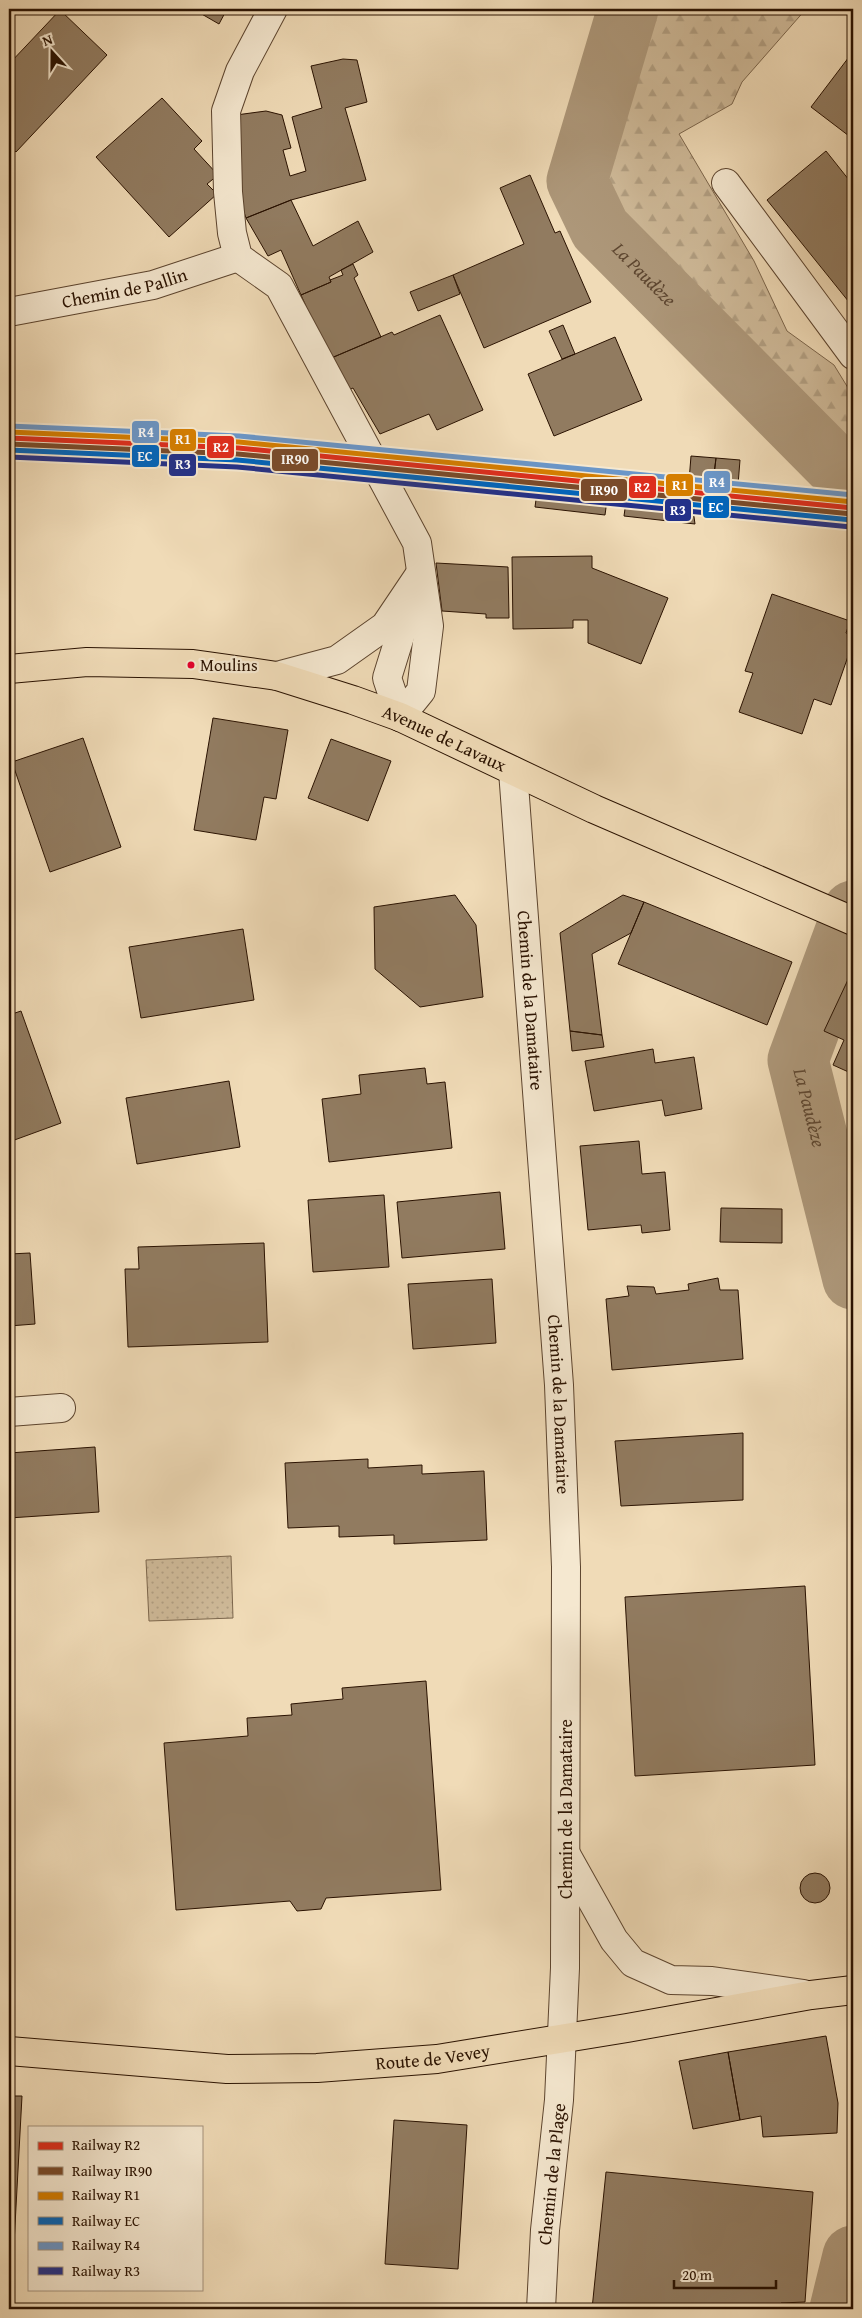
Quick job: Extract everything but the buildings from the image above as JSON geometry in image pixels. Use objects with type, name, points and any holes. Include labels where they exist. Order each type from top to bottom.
[{"type":"main road","name":"Avenue de Lavaux","points":[[9,669],[87,662],[193,664],[277,676],[400,717],[594,809],[853,921]]},
{"type":"main road","name":"Route de Vevey","points":[[9,2051],[227,2069],[316,2068],[437,2059],[562,2039],[811,1994],[853,1990]]},
{"type":"street","points":[[273,9],[240,71],[226,112],[228,192],[232,233],[238,257],[279,286],[417,543],[420,574],[387,678],[400,717]]},
{"type":"street","points":[[726,183],[853,355]]},
{"type":"street","name":"Chemin de Pallin","points":[[9,312],[153,285],[238,257]]},
{"type":"street","points":[[277,676],[337,660],[377,632],[385,626],[420,574]]},
{"type":"street","name":"Chemin de la Damataire","points":[[513,771],[559,1385],[566,1567],[566,1855],[562,2039]]},
{"type":"street","points":[[9,1412],[61,1408]]},
{"type":"street","points":[[566,1855],[614,1940],[633,1964],[672,1980],[712,1981],[811,1994]]},
{"type":"street","name":"Chemin de la Plage","points":[[541,2309],[545,2230],[559,2100],[562,2039]]},
{"type":"green space","points":[[599,9],[806,9],[742,82],[732,104],[679,134],[754,261],[787,331],[834,365],[853,396],[853,480],[847,480],[591,220],[567,172],[564,122]]},
{"type":"green space","points":[[231,1556],[233,1618],[149,1621],[146,1560]]},
{"type":"waterway","name":"La Paudèze","points":[[628,9],[577,181],[600,229],[853,484]]},
{"type":"waterway","name":"La Paudèze","points":[[853,911],[798,1060],[853,1279]]},
{"type":"waterway","name":"La Paudèze","points":[[840,2309],[853,2256]]},
{"type":"rail line","name":"R4","points":[[9,426],[239,436],[853,495]]},
{"type":"rail line","name":"R1","points":[[9,432],[239,442],[853,502]]},
{"type":"rail line","name":"R2","points":[[9,438],[238,448],[853,508]]},
{"type":"rail line","name":"IR90","points":[[9,444],[238,454],[852,514]]},
{"type":"rail line","name":"EC","points":[[9,450],[237,460],[852,520]]},
{"type":"rail line","name":"R3","points":[[9,457],[237,467],[851,527]]},
{"type":"place","name":"Moulins","points":[[191,665]]}]
